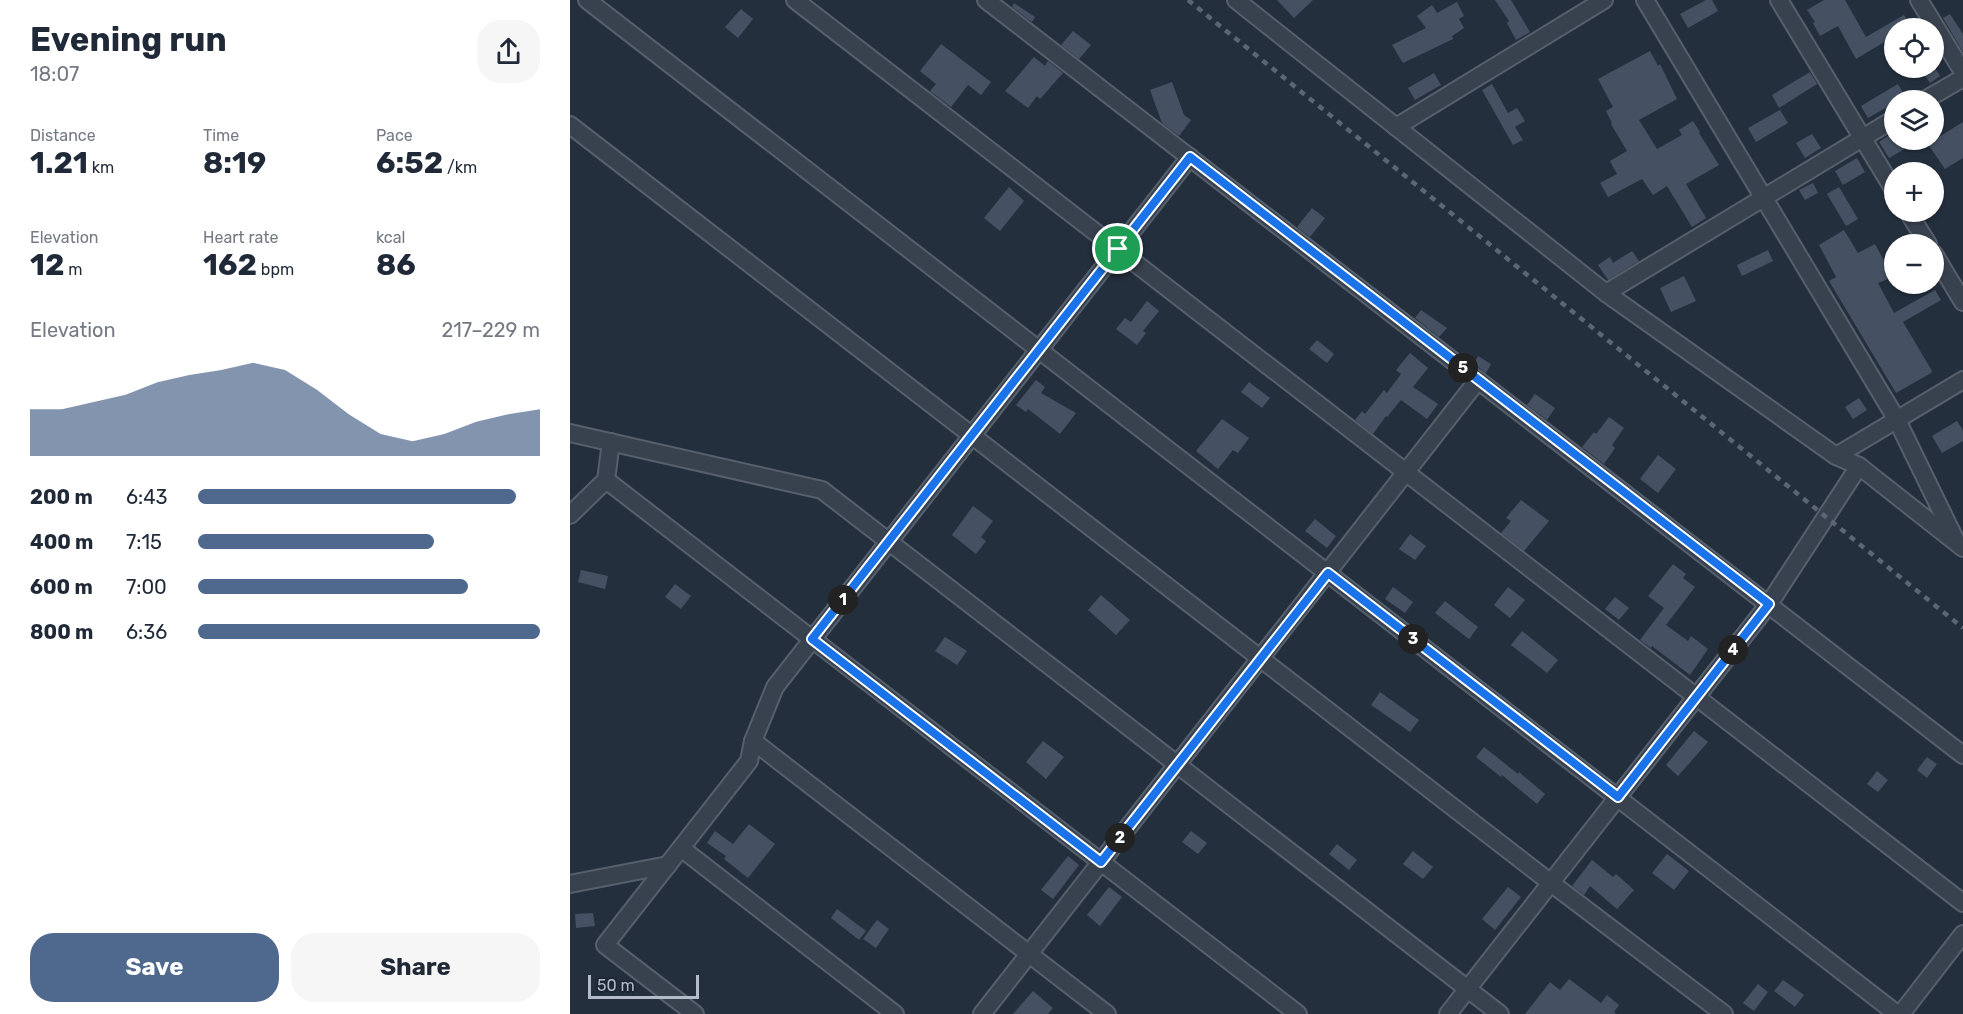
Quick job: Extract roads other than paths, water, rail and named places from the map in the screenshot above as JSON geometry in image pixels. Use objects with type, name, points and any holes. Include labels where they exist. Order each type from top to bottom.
[{"type":"street","points":[[587,0],[1899,1014],[1963,934]]},
{"type":"street","points":[[795,0],[1963,903]]},
{"type":"street","points":[[986,0],[1963,754]]},
{"type":"street","points":[[1236,0],[1606,293],[1836,456],[1859,466],[1960,545]]},
{"type":"street","points":[[1396,127],[1604,0]]},
{"type":"street","points":[[1645,0],[1897,420],[1960,545]]},
{"type":"street","points":[[1779,0],[1884,173]]},
{"type":"street","points":[[1919,0],[1963,72]]},
{"type":"street","points":[[1942,90],[1963,78]]},
{"type":"street","points":[[570,125],[1551,883],[1724,1014]]},
{"type":"street","points":[[1606,293],[1884,125]]},
{"type":"street","points":[[695,1014],[606,945],[749,761],[753,741],[775,687],[1190,157]]},
{"type":"street","points":[[1944,271],[1963,302]]},
{"type":"street","points":[[982,1014],[1478,380]]},
{"type":"street","points":[[1836,456],[1963,380]]},
{"type":"street","points":[[570,433],[822,490],[1500,1014]]},
{"type":"street","points":[[570,515],[606,480],[611,442]]},
{"type":"street","points":[[1448,1014],[1769,604],[1859,466]]},
{"type":"street","points":[[606,480],[1298,1014]]},
{"type":"street","points":[[753,741],[1107,1014]]},
{"type":"street","points":[[681,848],[895,1014]]},
{"type":"street","points":[[570,884],[668,865]]},
{"type":"railway","points":[[1188,0],[1963,628]]}]
